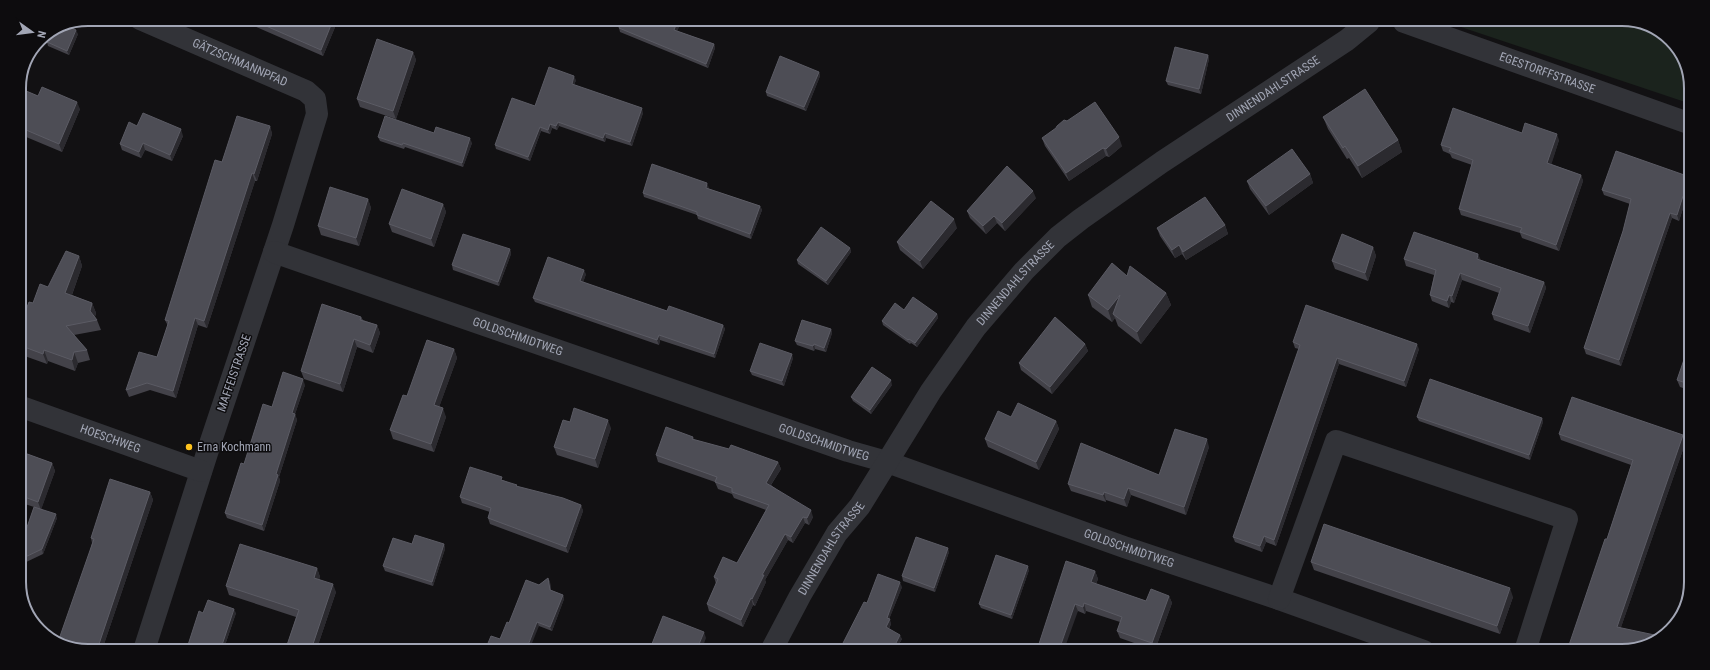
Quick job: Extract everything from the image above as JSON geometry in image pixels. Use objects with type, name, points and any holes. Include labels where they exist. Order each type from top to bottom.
[{"type":"street","name":"GÄTZSCHMANNPFAD","points":[[156,26],[306,91],[315,99]]},
{"type":"street","name":"DINNENDAHLSTRASSE","points":[[775,644],[800,596],[837,533],[860,506],[931,391],[976,327],[1024,271],[1058,237],[1081,219],[1162,162],[1347,40],[1364,26]]},
{"type":"street","name":"EGESTORFFSTRASSE","points":[[1415,26],[1684,122]]},
{"type":"street","name":"MAFFEISTRASSE","points":[[146,644],[201,471],[274,252],[317,114],[315,99]]},
{"type":"street","name":"GOLDSCHMIDTWEG","points":[[274,252],[848,451],[888,462],[1124,547],[1279,599],[1370,642],[1384,644]]},
{"type":"street","name":"HOESCHWEG","points":[[26,408],[201,471]]},
{"type":"street","points":[[1279,599],[1336,441],[1567,519],[1527,644]]},
{"type":"shaded area","points":[[1458,26],[1622,26],[1642,29],[1660,39],[1676,57],[1682,72],[1684,102]]},
{"type":"building","points":[[266,26],[331,26],[321,50]]},
{"type":"building","points":[[620,26],[676,26],[674,30],[714,44],[706,64],[619,28]]},
{"type":"building","points":[[72,28],[76,30],[67,51],[52,44],[52,37]]},
{"type":"building","points":[[377,39],[413,52],[393,111],[357,99]]},
{"type":"building","points":[[1175,47],[1208,55],[1199,89],[1166,81]]},
{"type":"building","points":[[780,56],[819,72],[804,107],[766,92]]},
{"type":"building","points":[[549,67],[574,76],[572,84],[642,108],[630,142],[605,133],[603,138],[558,122],[556,126],[550,124],[548,130],[540,127],[528,157],[495,145],[512,98],[535,106]]},
{"type":"building","points":[[42,87],[77,102],[59,144],[26,130],[26,91],[38,96]]},
{"type":"building","points":[[1365,89],[1398,140],[1358,166],[1345,146],[1343,148],[1323,117]]},
{"type":"building","points":[[1095,102],[1119,137],[1106,149],[1103,148],[1066,173],[1042,138],[1064,120],[1067,121]]},
{"type":"building","points":[[1453,108],[1522,133],[1525,123],[1557,134],[1547,163],[1581,175],[1556,245],[1520,232],[1522,228],[1459,209],[1473,160],[1449,151],[1451,148],[1441,145]]},
{"type":"building","points":[[143,113],[181,129],[170,155],[143,143],[139,152],[120,144],[129,122],[137,126]]},
{"type":"building","points":[[237,116],[270,126],[254,174],[252,173],[204,321],[195,318],[173,391],[147,383],[126,390],[139,352],[157,357],[169,321],[165,320],[215,160],[222,162]]},
{"type":"building","points":[[385,116],[434,133],[436,127],[470,138],[462,163],[403,143],[402,145],[378,137]]},
{"type":"building","points":[[1292,149],[1310,174],[1266,206],[1247,181]]},
{"type":"building","points":[[1616,151],[1684,175],[1684,196],[1677,215],[1670,213],[1619,360],[1584,348],[1623,231],[1631,199],[1602,190]]},
{"type":"building","points":[[652,164],[707,183],[706,188],[760,206],[750,234],[697,215],[697,212],[643,193]]},
{"type":"building","points":[[1007,166],[1033,191],[1002,223],[994,216],[983,226],[967,211]]},
{"type":"building","points":[[330,187],[368,199],[356,238],[318,226]]},
{"type":"building","points":[[402,189],[443,204],[431,239],[389,224]]},
{"type":"building","points":[[1205,197],[1225,225],[1183,252],[1179,245],[1172,250],[1157,228]]},
{"type":"building","points":[[931,201],[954,219],[920,261],[897,242]]},
{"type":"building","points":[[821,227],[850,248],[826,281],[797,260]]},
{"type":"building","points":[[1414,232],[1478,254],[1477,259],[1544,282],[1528,326],[1492,314],[1501,288],[1460,273],[1452,296],[1449,295],[1447,301],[1430,295],[1436,270],[1404,259]]},
{"type":"building","points":[[463,234],[510,249],[498,282],[452,265]]},
{"type":"building","points":[[1342,234],[1373,247],[1365,273],[1332,261]]},
{"type":"building","points":[[66,251],[79,256],[65,293],[92,303],[90,311],[97,320],[66,326],[87,350],[74,352],[72,360],[44,350],[43,354],[26,348],[26,310],[29,302],[33,303],[40,284],[48,287]]},
{"type":"building","points":[[548,257],[584,270],[580,281],[667,311],[669,306],[723,325],[714,354],[659,335],[657,340],[533,298]]},
{"type":"building","points":[[1112,263],[1127,276],[1130,266],[1166,293],[1137,332],[1113,314],[1120,295],[1108,310],[1088,295]]},
{"type":"building","points":[[913,297],[937,314],[915,343],[909,339],[908,340],[882,321],[895,303],[904,310]]},
{"type":"building","points":[[322,304],[361,317],[360,320],[377,325],[370,345],[354,339],[340,384],[301,371]]},
{"type":"building","points":[[1306,305],[1417,344],[1404,381],[1337,358],[1274,540],[1264,536],[1260,546],[1233,537],[1300,345],[1293,342]]},
{"type":"building","points":[[1055,317],[1085,344],[1050,387],[1019,363]]},
{"type":"building","points":[[802,320],[831,329],[824,348],[814,344],[813,346],[795,341]]},
{"type":"building","points":[[427,340],[454,349],[434,405],[443,408],[431,444],[390,430],[403,395],[407,396]]},
{"type":"building","points":[[760,343],[792,354],[782,381],[750,371]]},
{"type":"building","points":[[1684,360],[1684,382],[1677,380]]},
{"type":"building","points":[[872,367],[891,380],[870,410],[851,397]]},
{"type":"building","points":[[283,372],[303,379],[292,413],[295,414],[276,474],[278,475],[262,525],[225,513],[241,463],[244,464],[263,404],[272,407]]},
{"type":"building","points":[[1430,379],[1542,418],[1529,455],[1417,417]]},
{"type":"building","points":[[1572,397],[1683,435],[1617,627],[1654,635],[1642,641],[1622,644],[1569,644],[1605,539],[1607,539],[1633,460],[1559,434]]},
{"type":"building","points":[[1018,403],[1056,421],[1036,462],[985,439],[998,411],[1011,417]]},
{"type":"building","points":[[574,408],[608,420],[595,459],[554,447],[563,420],[570,422]]},
{"type":"building","points":[[666,427],[693,437],[692,439],[729,449],[731,445],[778,462],[766,483],[811,510],[807,518],[803,517],[791,537],[785,534],[762,575],[764,575],[741,620],[707,604],[718,579],[714,577],[723,557],[737,563],[769,505],[732,492],[732,488],[715,482],[717,477],[656,455]]},
{"type":"building","points":[[1175,429],[1207,439],[1184,507],[1128,488],[1124,499],[1104,492],[1103,495],[1068,484],[1081,443],[1159,475]]},
{"type":"building","points":[[26,454],[52,463],[38,502],[26,498]]},
{"type":"building","points":[[470,467],[502,477],[501,480],[517,485],[516,486],[563,498],[581,505],[566,547],[488,518],[491,508],[460,497]]},
{"type":"building","points":[[110,479],[150,492],[99,644],[68,641],[60,637],[94,539],[91,538]]},
{"type":"building","points":[[34,507],[56,514],[42,549],[26,557],[26,530]]},
{"type":"building","points":[[1324,524],[1510,588],[1497,626],[1311,562]]},
{"type":"building","points":[[415,535],[444,544],[432,582],[383,566],[393,538],[412,544]]},
{"type":"building","points":[[916,537],[948,548],[934,588],[902,576]]},
{"type":"building","points":[[240,544],[317,568],[314,578],[333,584],[313,644],[287,644],[299,610],[226,586]]},
{"type":"building","points":[[996,555],[1028,566],[1011,615],[979,604]]},
{"type":"building","points":[[1066,561],[1095,571],[1091,582],[1146,601],[1151,589],[1169,596],[1152,643],[1117,631],[1122,617],[1084,603],[1083,607],[1075,604],[1061,644],[1039,644]]},
{"type":"building","points":[[878,574],[900,582],[887,618],[890,619],[886,627],[900,635],[896,644],[843,644],[864,602],[867,603]]},
{"type":"building","points":[[548,578],[550,590],[563,595],[550,627],[537,622],[529,644],[488,644],[491,636],[500,639],[507,622],[509,623],[526,580],[539,585]]},
{"type":"building","points":[[208,600],[234,609],[222,644],[188,644],[199,611],[203,613]]},
{"type":"building","points":[[663,616],[704,632],[699,644],[652,644]]},
{"type":"place","name":"Erna Kochmann","points":[[189,447]]}]
